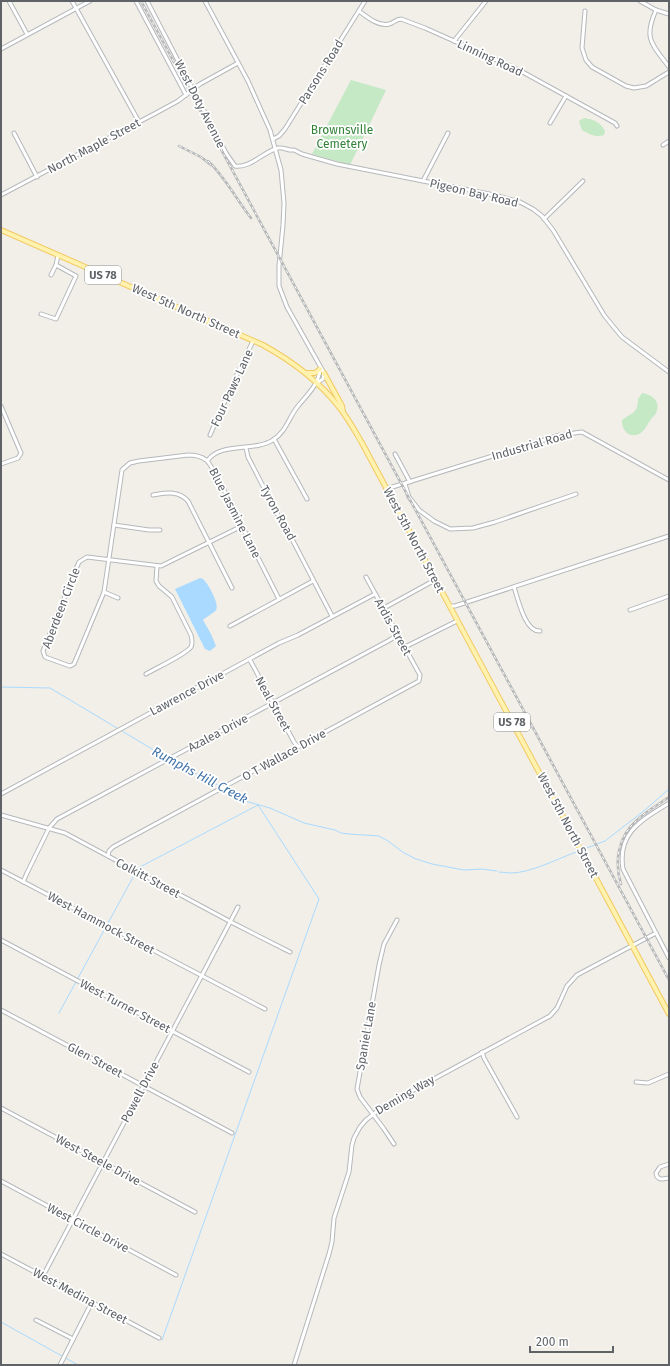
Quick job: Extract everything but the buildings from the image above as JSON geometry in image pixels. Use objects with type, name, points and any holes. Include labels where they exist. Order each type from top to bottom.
[{"type":"main road","name":"West 5th North Street","points":[[1,230],[254,341],[283,357],[307,373],[343,412],[362,443],[669,1014]]},
{"type":"main road","points":[[307,373],[315,373],[320,369]]},
{"type":"main road","points":[[324,373],[342,406],[343,412]]},
{"type":"street","points":[[9,1],[27,34]]},
{"type":"street","points":[[72,1],[139,122]]},
{"type":"street","points":[[1,48],[90,1]]},
{"type":"street","points":[[136,1],[186,95]]},
{"type":"street","name":"West Doty Avenue","points":[[147,1],[192,90],[235,166],[242,166],[276,149]]},
{"type":"street","points":[[205,1],[261,108],[273,139],[281,170],[284,203],[279,266],[279,286],[287,307],[324,373],[323,379],[317,383],[296,409],[284,430],[274,439],[260,445],[220,451],[211,456],[208,460]]},
{"type":"street","name":"Parsons Road","points":[[273,139],[279,136],[284,130],[365,1]]},
{"type":"street","points":[[454,41],[486,1]]},
{"type":"street","points":[[640,1],[656,10],[669,14]]},
{"type":"street","points":[[656,10],[652,22],[650,39],[654,48],[669,67]]},
{"type":"street","name":"Linning Road","points":[[359,11],[379,24],[390,24],[397,19],[401,19],[454,41],[519,70],[615,123],[617,126]]},
{"type":"street","points":[[584,11],[582,48],[586,60],[596,70],[626,86],[634,88],[646,86],[669,72]]},
{"type":"street","name":"North Maple Street","points":[[1,196],[139,122],[238,63]]},
{"type":"street","points":[[550,124],[566,96]]},
{"type":"street","points":[[14,133],[37,177]]},
{"type":"street","points":[[424,181],[448,133]]},
{"type":"street","points":[[663,145],[669,141]]},
{"type":"street","name":"Pigeon Bay Road","points":[[276,149],[283,148],[294,150],[302,154],[337,164],[494,195],[515,200],[533,209],[544,219],[556,235],[604,315],[622,338],[669,372]]},
{"type":"street","points":[[544,219],[583,181]]},
{"type":"street","points":[[51,275],[56,266],[58,254]]},
{"type":"street","points":[[41,314],[56,319],[76,276],[56,266]]},
{"type":"street","name":"Four Paws Lane","points":[[210,435],[233,383],[254,341]]},
{"type":"street","points":[[317,360],[320,369],[317,383]]},
{"type":"street","points":[[1,406],[21,452],[18,458],[1,464]]},
{"type":"street","name":"Industrial Road","points":[[386,489],[560,435],[582,432],[669,480]]},
{"type":"street","points":[[274,439],[307,499]]},
{"type":"street","name":"Tyron Road","points":[[246,448],[248,457],[280,521],[292,539],[332,616]]},
{"type":"street","points":[[395,454],[410,482]]},
{"type":"street","name":"Blue Jasmine Lane","points":[[109,560],[120,474],[124,465],[139,461],[194,455],[208,460],[279,599]]},
{"type":"street","points":[[405,484],[409,498],[419,510],[434,521],[450,529],[473,528],[576,494]]},
{"type":"street","points":[[153,495],[176,493],[188,501],[232,588]]},
{"type":"street","points":[[114,525],[160,530]]},
{"type":"street","points":[[109,560],[157,566],[164,565],[242,526]]},
{"type":"street","points":[[450,606],[455,606],[669,536]]},
{"type":"street","name":"Aberdeen Circle","points":[[87,557],[109,560],[104,592],[74,664],[67,665],[45,657],[43,651],[79,562],[87,557]]},
{"type":"street","points":[[146,674],[185,652],[192,646],[193,640],[172,598],[159,586],[156,581],[157,566]]},
{"type":"street","name":"Ardis Street","points":[[366,576],[372,585],[374,594],[384,608],[420,677]]},
{"type":"street","points":[[230,626],[313,580]]},
{"type":"street","points":[[384,608],[435,580]]},
{"type":"street","points":[[514,587],[523,616],[533,630],[536,632],[540,631]]},
{"type":"street","points":[[104,592],[118,598]]},
{"type":"street","name":"Lawrence Drive","points":[[1,794],[374,594]]},
{"type":"street","points":[[630,610],[669,596]]},
{"type":"street","points":[[405,647],[457,620]]},
{"type":"street","name":"Azalea Drive","points":[[24,882],[26,873],[49,828],[61,817],[388,641],[393,638],[397,632]]},
{"type":"street","name":"Neal Street","points":[[250,660],[298,747]]},
{"type":"street","name":"O T Wallace Drive","points":[[108,856],[109,851],[113,847],[414,685],[419,681],[420,677]]},
{"type":"street","points":[[669,803],[645,818],[630,833],[621,857],[623,869],[669,958]]},
{"type":"street","name":"Colkitt Street","points":[[1,815],[65,833],[290,952]]},
{"type":"street","name":"West Hammock Street","points":[[1,870],[265,1009]]},
{"type":"street","name":"Powell Drive","points":[[42,1276],[238,907]]},
{"type":"street","name":"Spaniel Lane","points":[[394,1144],[360,1097],[357,1089],[382,950],[397,920]]},
{"type":"street","name":"Deming Way","points":[[294,1365],[330,1254],[334,1218],[349,1172],[354,1138],[360,1127],[373,1113],[384,1106],[550,1016],[557,1008],[567,986],[577,975],[656,933]]},
{"type":"street","name":"West Turner Street","points":[[1,940],[249,1072]]},
{"type":"street","name":"Glen Street","points":[[1,1010],[232,1132]]},
{"type":"street","points":[[482,1052],[488,1066],[517,1117]]},
{"type":"street","points":[[636,1082],[648,1083],[669,1074]]},
{"type":"street","name":"West Steele Drive","points":[[1,1108],[195,1212]]},
{"type":"street","points":[[669,1164],[660,1167],[656,1174],[656,1176],[660,1179],[669,1178]]},
{"type":"street","name":"West Circle Drive","points":[[1,1181],[176,1275]]},
{"type":"street","name":"West Medina Street","points":[[1,1254],[159,1338]]},
{"type":"street","points":[[60,1365],[92,1302]]},
{"type":"street","points":[[36,1320],[73,1339]]},
{"type":"green space","name":"Brownsville Cemetery","points":[[351,80],[386,90],[350,165],[312,154]]},
{"type":"green space","points":[[584,118],[599,123],[605,131],[604,135],[595,136],[582,130],[579,121]]},
{"type":"green space","points":[[642,393],[656,400],[658,407],[655,415],[651,418],[643,431],[639,434],[632,435],[624,430],[622,420],[636,410],[638,399]]},
{"type":"water","points":[[200,578],[203,579],[208,585],[213,594],[217,607],[213,613],[203,620],[216,646],[210,651],[205,649],[175,589]]},
{"type":"waterway","name":"Rumphs Hill Creek","points":[[1,687],[50,688],[167,758]]},
{"type":"waterway","name":"Rumphs Hill Creek","points":[[170,760],[239,796],[245,801],[270,808],[304,823],[335,830],[341,833],[379,836],[404,853],[432,864],[464,870],[482,869],[497,871]]},
{"type":"waterway","name":"Rumphs Hill Creek","points":[[584,849],[605,841],[669,789]]},
{"type":"waterway","points":[[59,1013],[138,868],[258,805]]},
{"type":"waterway","points":[[162,1340],[319,899],[258,805]]},
{"type":"waterway","name":"Rumphs Hill Creek","points":[[499,872],[511,873],[527,871],[579,851]]},
{"type":"waterway","points":[[1,1322],[78,1365]]},
{"type":"railway","points":[[141,1],[669,980]]},
{"type":"railway","points":[[179,146],[201,157],[211,165]]},
{"type":"railway","points":[[208,161],[226,181],[251,218]]},
{"type":"railway","points":[[621,884],[618,859],[621,842],[625,834],[630,827],[647,812],[669,797]]}]
